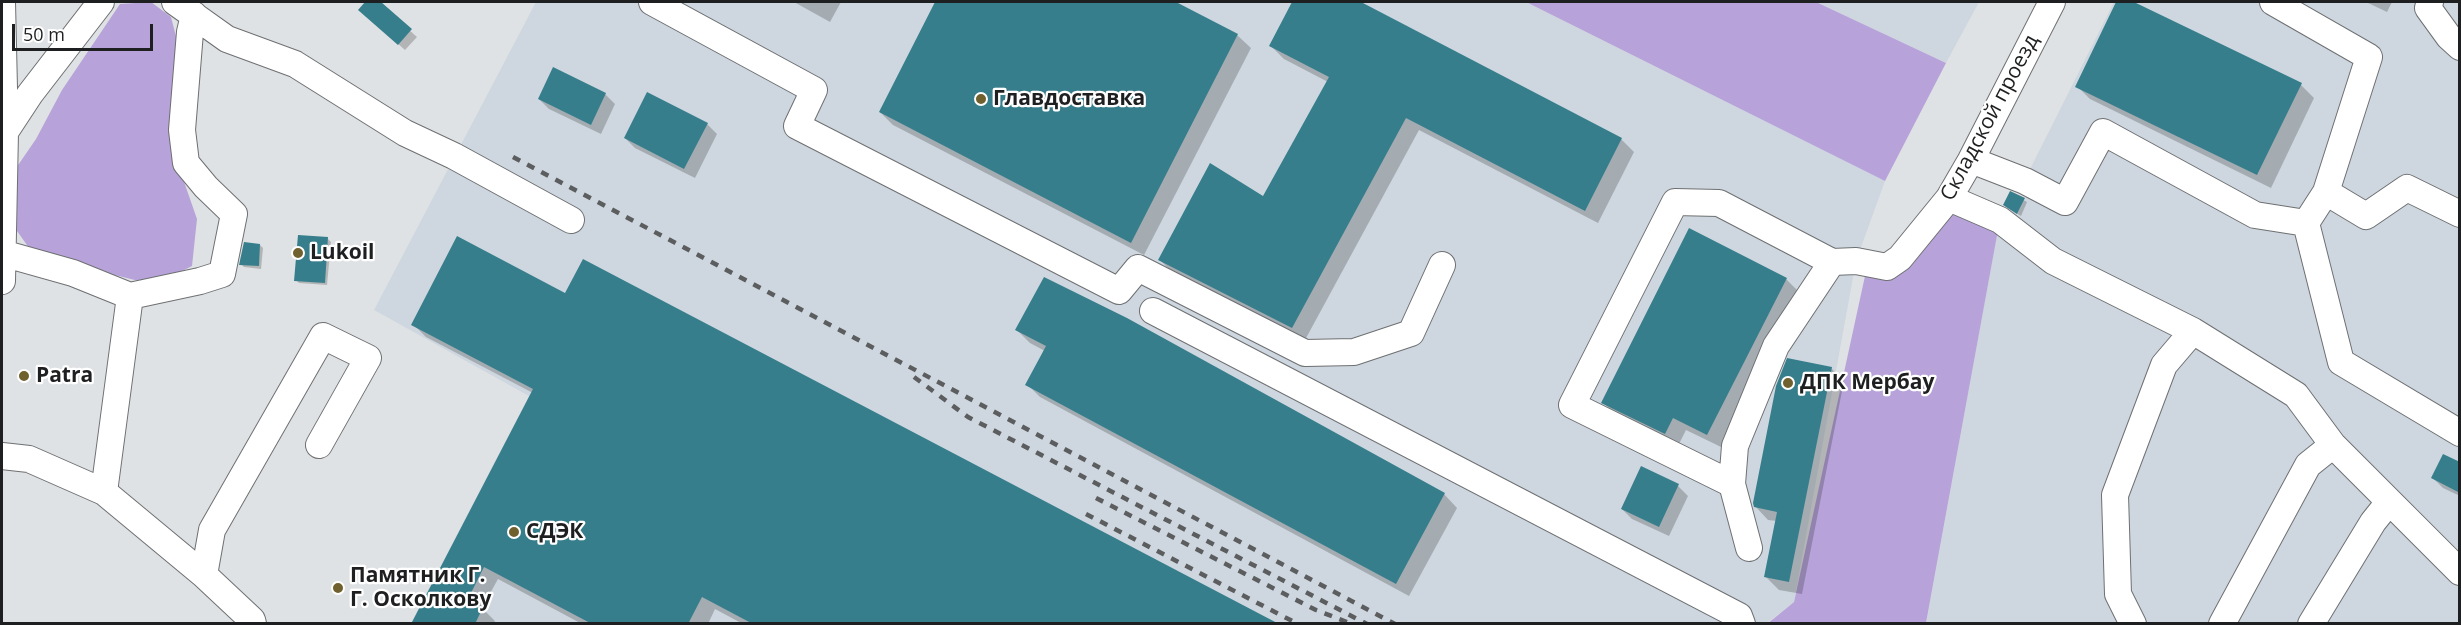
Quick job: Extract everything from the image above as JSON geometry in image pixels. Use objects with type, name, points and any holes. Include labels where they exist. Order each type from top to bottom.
[{"type":"street","points":[[2,2],[5,132],[2,281]]},
{"type":"street","points":[[5,132],[30,94],[101,2]]},
{"type":"street","points":[[652,2],[814,90],[797,126],[1119,291],[1138,268],[1305,353],[1354,352],[1411,333],[1442,265]]},
{"type":"street","name":"Складской проезд","points":[[1832,262],[1856,261],[1887,267],[1900,258],[1949,198],[2052,2]]},
{"type":"street","points":[[2273,2],[2369,57],[2326,192],[2306,223],[2341,362],[2460,434]]},
{"type":"street","points":[[2430,2],[2428,8],[2449,37],[2460,47]]},
{"type":"street","points":[[2,253],[74,273],[130,296],[222,274],[234,214],[206,187],[186,163],[182,130],[190,32],[185,8]]},
{"type":"street","points":[[185,8],[227,39],[295,64],[405,132],[571,220]]},
{"type":"street","points":[[1971,160],[2025,181],[2065,202],[2103,132],[2255,215],[2306,223]]},
{"type":"street","points":[[2326,192],[2366,216],[2407,188],[2460,214]]},
{"type":"street","points":[[1949,198],[2000,220],[2053,261],[2193,331],[2296,395],[2333,444],[2460,573]]},
{"type":"street","points":[[1732,484],[1572,405],[1675,202],[1719,203],[1832,262],[1776,346],[1735,446],[1732,484],[1749,548]]},
{"type":"street","points":[[104,492],[130,296]]},
{"type":"street","points":[[1153,311],[1738,616],[1742,624]]},
{"type":"street","points":[[2133,624],[2118,594],[2115,495],[2164,365],[2193,331]]},
{"type":"street","points":[[204,575],[212,530],[323,336],[368,357],[319,445]]},
{"type":"street","points":[[2222,624],[2308,465],[2333,444]]},
{"type":"street","points":[[2,456],[28,459],[104,492],[204,575],[252,620],[253,624]]},
{"type":"street","points":[[2311,624],[2373,522],[2389,502]]},
{"type":"shaded area","points":[[151,2],[171,17],[179,48],[174,153],[197,219],[192,266],[155,285],[34,255],[17,231],[13,203],[14,171],[36,139],[62,90],[120,4]]},
{"type":"shaded area","points":[[536,2],[1526,2],[1885,181],[1856,261],[1794,602],[1767,623],[411,623],[529,396],[374,310]]},
{"type":"shaded area","points":[[1526,2],[1816,2],[1946,63],[1885,181]]},
{"type":"shaded area","points":[[1816,2],[1979,2],[1946,63]]},
{"type":"shaded area","points":[[2114,2],[2459,2],[2459,623],[1926,624],[2002,207],[2018,214],[2027,195],[2019,191]]},
{"type":"shaded area","points":[[1952,211],[1998,230],[1926,623],[1767,624],[1794,602],[1865,276],[1897,275]]},
{"type":"building","points":[[365,2],[381,2],[412,29],[398,45],[358,10]]},
{"type":"building","points":[[935,2],[1176,2],[1238,34],[1131,243],[879,112]]},
{"type":"building","points":[[1292,2],[1361,2],[1622,138],[1585,211],[1406,118],[1292,328],[1158,260],[1210,163],[1263,196],[1329,77],[1269,46]]},
{"type":"building","points":[[2116,2],[2134,2],[2302,83],[2257,175],[2075,87]]},
{"type":"building","points":[[553,67],[606,93],[591,125],[538,99]]},
{"type":"building","points":[[647,92],[708,123],[684,169],[624,138]]},
{"type":"building","points":[[2010,191],[2025,198],[2017,214],[2003,205]]},
{"type":"building","points":[[1689,228],[1787,278],[1707,435],[1673,418],[1665,434],[1601,403]]},
{"type":"building","points":[[298,235],[328,237],[325,283],[294,281]]},
{"type":"building","points":[[457,236],[565,293],[583,259],[1279,624],[753,624],[702,597],[688,624],[592,624],[484,567],[468,599],[483,607],[475,624],[411,624],[533,389],[411,325]]},
{"type":"building","points":[[244,242],[260,244],[259,266],[239,265]]},
{"type":"building","points":[[1044,277],[1127,318],[1445,493],[1396,584],[1025,385],[1046,346],[1015,330]]},
{"type":"building","points":[[1787,358],[1832,367],[1789,582],[1764,577],[1777,512],[1754,507],[1753,503],[1776,386]]},
{"type":"building","points":[[2443,454],[2460,462],[2460,493],[2431,478]]},
{"type":"building","points":[[1641,466],[1679,484],[1659,527],[1621,509]]},
{"type":"railway","points":[[513,157],[1395,624]]},
{"type":"railway","points":[[914,377],[968,417],[1367,624]]},
{"type":"railway","points":[[1096,498],[1316,610],[1352,624]]},
{"type":"railway","points":[[1086,514],[1298,624]]},
{"type":"place","name":"Главдоставка","points":[[981,99]]},
{"type":"place","name":"Lukoil","points":[[298,253]]},
{"type":"place","name":"Patra","points":[[24,376]]},
{"type":"place","name":"ДПК Мербау","points":[[1788,383]]},
{"type":"place","name":"СДЭК","points":[[514,532]]},
{"type":"place","name":"Памятник Г. Г. Осколкову","points":[[338,588]]}]
